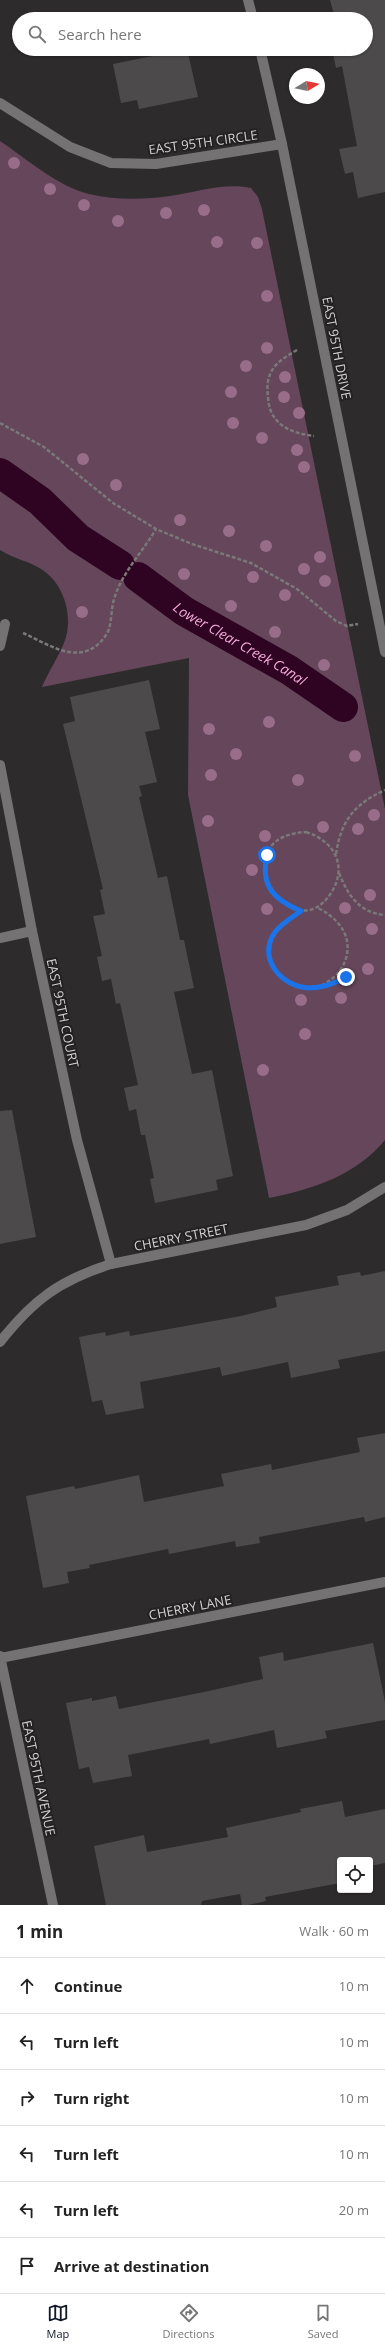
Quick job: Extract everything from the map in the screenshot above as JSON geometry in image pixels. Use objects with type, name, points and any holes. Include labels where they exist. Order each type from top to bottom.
[{"type":"street","points":[[248,0],[251,12]]},
{"type":"street","name":"EAST 95TH DRIVE","points":[[262,56],[282,144],[385,652]]},
{"type":"street","name":"EAST 95TH CIRCLE","points":[[0,103],[70,147],[111,163],[156,164],[282,144]]},
{"type":"street","points":[[0,646],[5,624]]},
{"type":"street","name":"EAST 95TH COURT","points":[[0,765],[32,931],[77,1140],[111,1264]]},
{"type":"street","points":[[0,938],[32,931]]},
{"type":"street","name":"CHERRY STREET","points":[[0,1342],[17,1321],[45,1294],[82,1274],[111,1264],[306,1225],[347,1210],[385,1187]]},
{"type":"street","name":"CHERRY LANE","points":[[0,1657],[385,1582]]},
{"type":"street","name":"EAST 95TH AVENUE","points":[[0,1657],[54,1905]]},
{"type":"path","points":[[297,350],[281,360],[271,372],[267,386],[268,400],[272,415],[281,426],[292,432],[314,436]]},
{"type":"path","points":[[0,423],[44,447],[113,503],[156,529],[192,544],[244,561],[273,574],[297,589],[336,620],[347,626],[378,620]]},
{"type":"path","points":[[5,624],[62,651],[74,654],[90,651],[101,643],[109,630],[115,597],[121,581],[156,529]]},
{"type":"path","points":[[385,790],[368,798],[351,814],[339,836],[336,854],[339,872],[346,890],[356,903],[368,912],[385,915]]},
{"type":"path","points":[[301,911],[280,900],[271,891],[266,880],[264,867],[267,855],[274,845],[283,837],[294,833],[306,832],[318,836],[328,843],[336,854]]},
{"type":"path","points":[[318,908],[334,888],[339,872]]},
{"type":"path","points":[[334,914],[318,908],[301,911],[276,932],[270,941],[270,962],[276,973],[294,986],[308,988],[334,984]]},
{"type":"shaded area","points":[[0,141],[65,185],[89,194],[129,199],[150,198],[170,196],[211,188],[241,186],[251,188],[258,197],[262,209],[385,809],[385,1140],[360,1163],[347,1172],[301,1190],[269,1198],[188,795],[189,658],[42,687],[62,649],[67,634],[68,614],[66,604],[57,585],[44,571],[0,550]]},
{"type":"building","points":[[330,0],[385,0],[385,192],[358,198],[353,172],[345,174],[339,149],[357,146],[342,66],[336,68],[333,56],[373,56],[373,12],[333,12]]},
{"type":"building","points":[[152,56],[189,56],[198,97],[139,109],[137,100],[121,103],[113,64]]},
{"type":"building","points":[[149,680],[160,729],[145,732],[157,782],[139,786],[142,796],[139,797],[158,878],[167,876],[180,940],[184,940],[194,988],[174,992],[192,1074],[212,1070],[233,1176],[216,1180],[218,1190],[155,1203],[150,1179],[154,1178],[145,1135],[141,1135],[136,1109],[129,1111],[124,1088],[138,1085],[120,1003],[116,1004],[111,979],[102,981],[97,957],[102,956],[93,916],[105,914],[100,890],[103,889],[63,724],[75,721],[70,697]]},
{"type":"building","points":[[12,1110],[36,1237],[0,1244],[0,1111]]},
{"type":"building","points":[[385,1271],[385,1351],[338,1360],[340,1368],[291,1378],[288,1362],[222,1376],[220,1367],[140,1382],[144,1408],[106,1415],[102,1400],[92,1402],[79,1337],[105,1332],[106,1336],[129,1331],[130,1336],[241,1316],[277,1307],[275,1297],[339,1285],[337,1276],[360,1272],[361,1276]]},
{"type":"building","points":[[385,1433],[385,1517],[365,1522],[364,1517],[259,1537],[260,1543],[236,1547],[235,1541],[169,1554],[168,1549],[89,1565],[90,1568],[67,1572],[69,1583],[43,1588],[26,1496],[74,1486],[75,1489],[139,1475],[144,1502],[224,1486],[221,1474],[271,1464],[272,1470],[360,1452],[357,1438]]},
{"type":"building","points":[[373,1643],[385,1702],[385,1720],[325,1731],[327,1738],[277,1748],[274,1730],[210,1744],[209,1739],[128,1755],[132,1776],[93,1783],[89,1767],[79,1769],[66,1703],[92,1698],[92,1701],[116,1696],[119,1709],[263,1679],[259,1657],[283,1652],[284,1661]]},
{"type":"building","points":[[342,1801],[345,1817],[385,1809],[385,1863],[373,1865],[373,1857],[337,1857],[337,1884],[265,1897],[266,1901],[248,1905],[242,1905],[240,1894],[202,1901],[201,1905],[106,1905],[94,1846],[144,1835],[147,1852],[228,1837],[226,1828],[301,1812],[300,1809]]},
{"type":"waterway","name":"Lower Clear Creek Canal","points":[[0,473],[40,501],[78,538],[120,565]]},
{"type":"waterway","name":"Lower Clear Creek Canal","points":[[138,577],[184,611],[289,670],[343,707]]},
{"type":"route","points":[[267,855],[264,867],[266,880],[271,891],[290,907],[301,911],[283,924],[270,941],[270,962],[276,973],[294,986],[308,988],[334,984],[346,977]]}]
